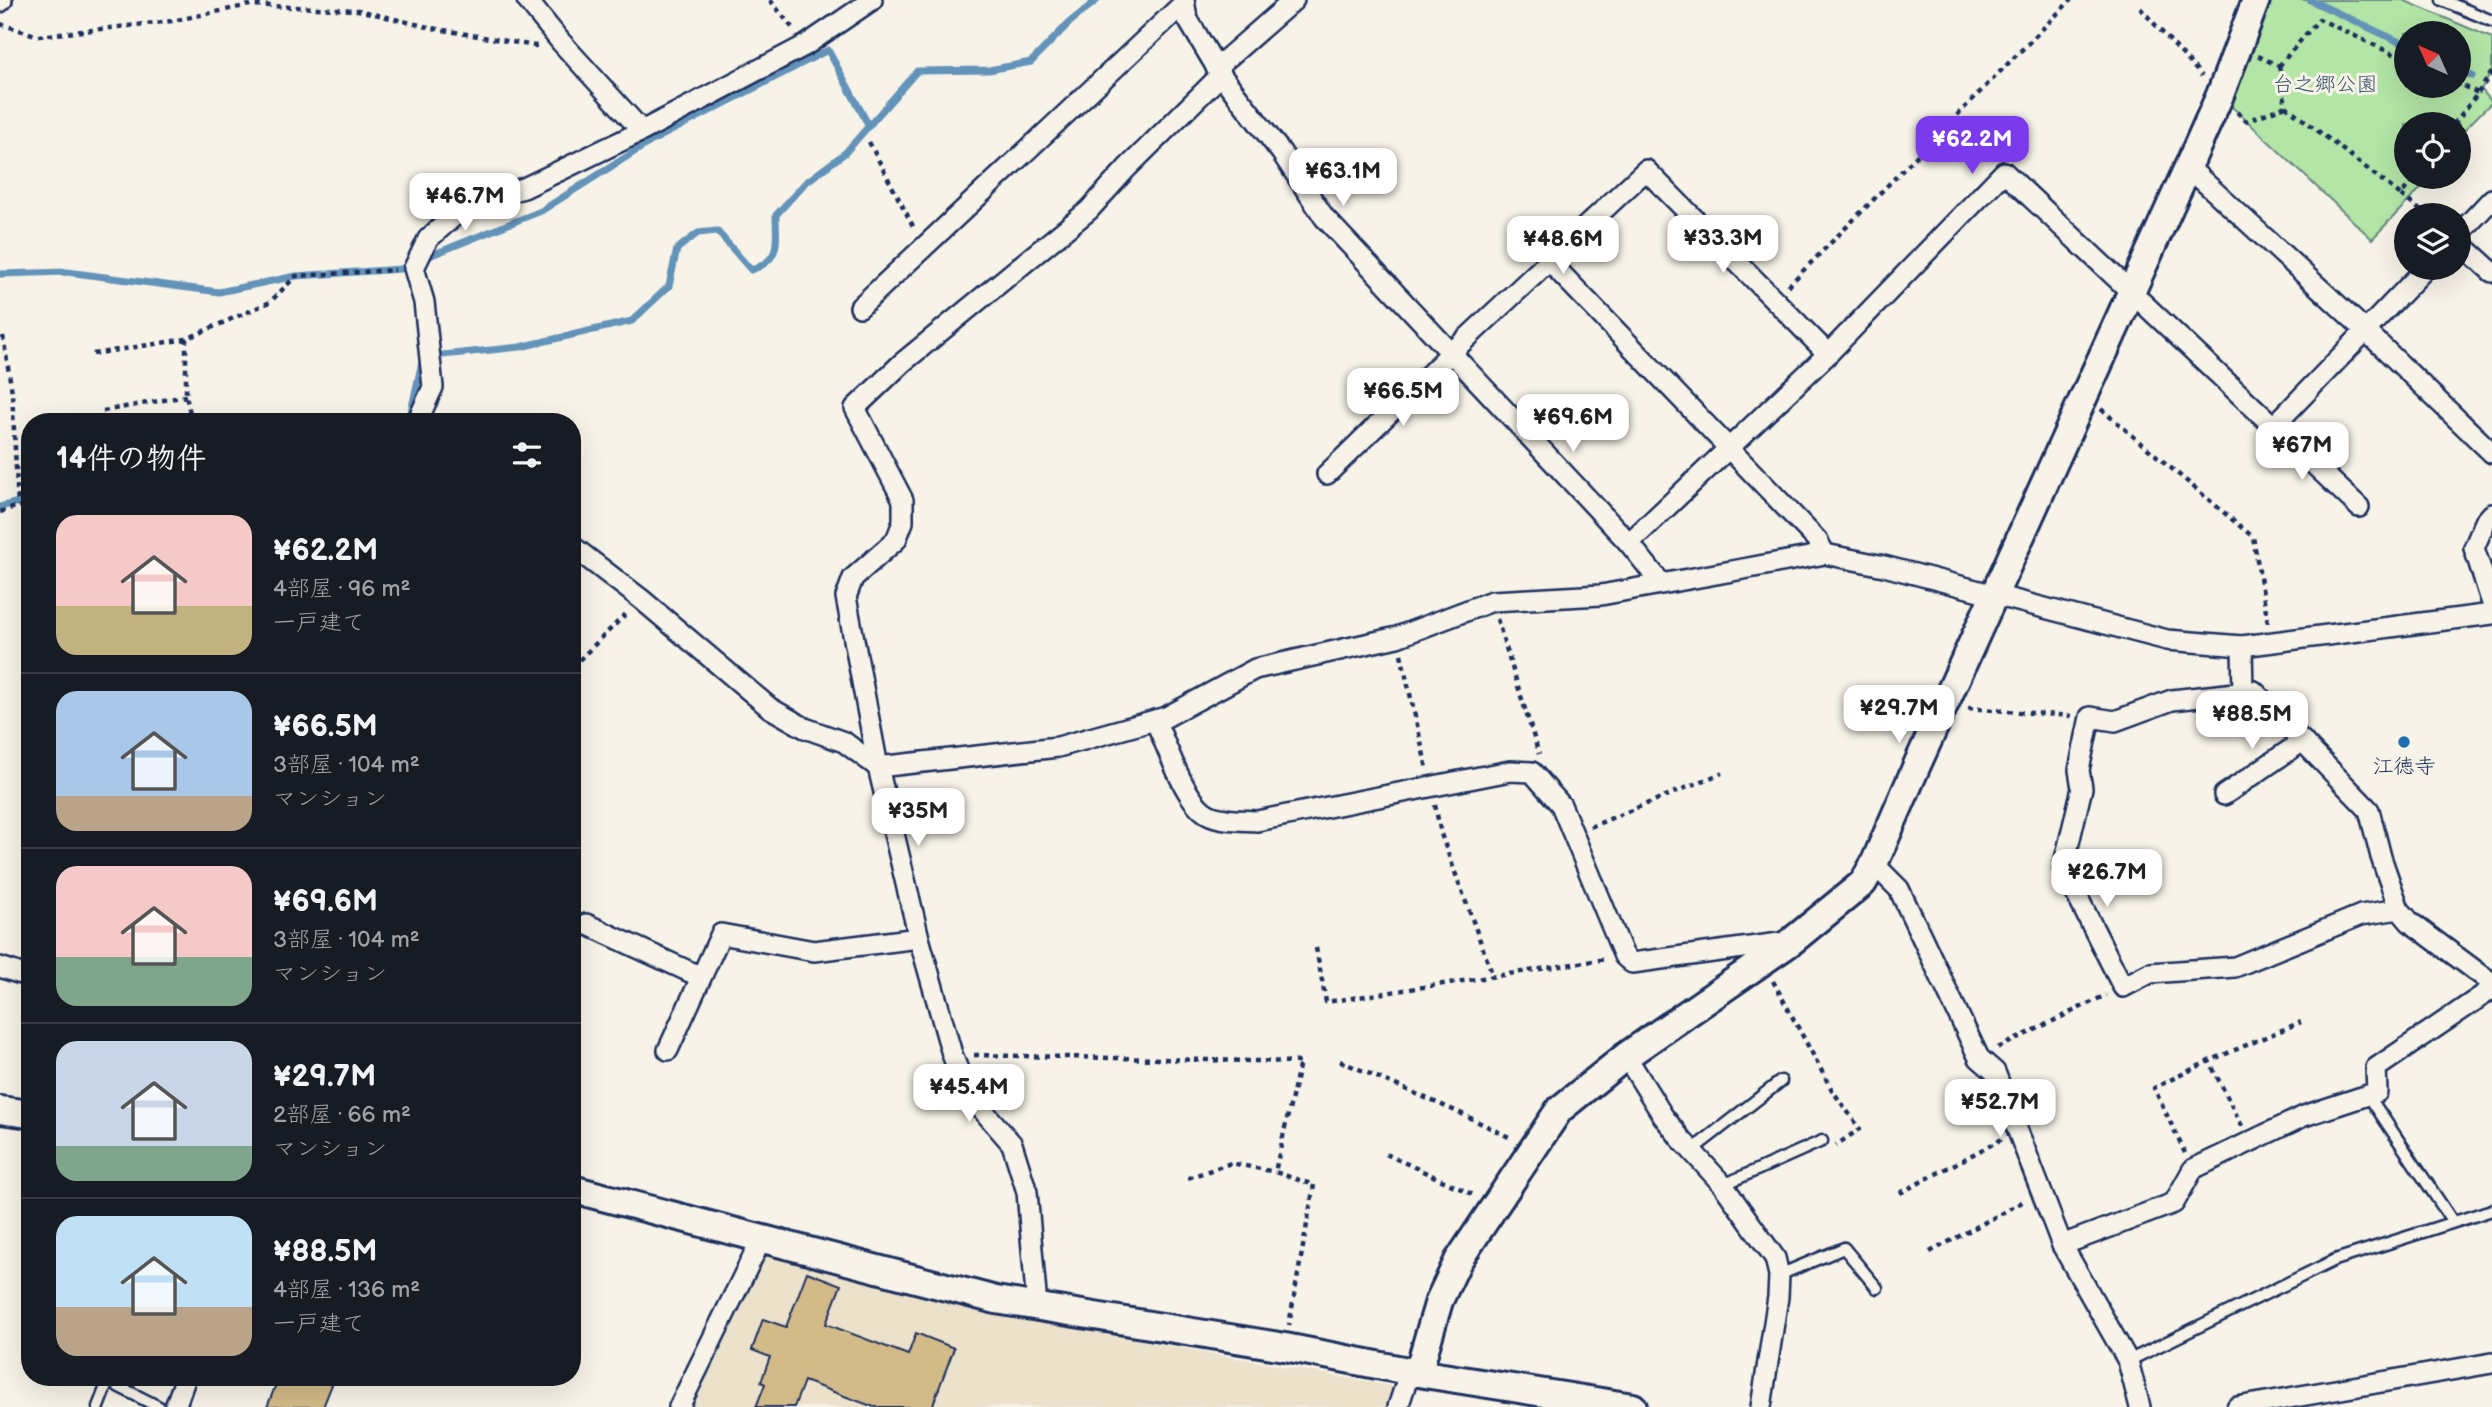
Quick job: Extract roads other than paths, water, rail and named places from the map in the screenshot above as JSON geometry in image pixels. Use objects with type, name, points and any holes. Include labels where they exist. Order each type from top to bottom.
[{"type":"street","points":[[527,0],[561,42],[642,131]]},
{"type":"street","points":[[425,413],[433,387],[424,302],[414,268],[428,239],[470,202],[524,188],[642,131],[806,45],[872,0]]},
{"type":"street","points":[[1037,1306],[1027,1192],[1012,1144],[980,1107],[960,1075],[952,1054],[919,938],[878,767],[846,597],[853,578],[896,540],[903,522],[903,500],[855,408],[902,363],[1089,210],[1218,71],[1294,0]]},
{"type":"street","points":[[1398,1407],[1414,1372],[1445,1286],[1495,1205],[1559,1111],[1626,1056],[1792,941],[1863,883],[2188,167],[2220,95],[2256,0]]},
{"type":"street","points":[[1184,1],[1187,18],[1218,71],[1281,152],[1324,217],[1629,543],[1661,583]]},
{"type":"street","points":[[860,307],[1184,1]]},
{"type":"street","points":[[2188,167],[2366,331],[2492,453]]},
{"type":"street","points":[[1327,474],[1646,170],[1828,354]]},
{"type":"street","points":[[1629,543],[1828,354],[2004,172],[2359,507]]},
{"type":"street","points":[[2471,221],[2492,199]]},
{"type":"street","points":[[2471,253],[2492,272]]},
{"type":"street","points":[[1549,261],[1817,540],[1825,554]]},
{"type":"street","points":[[2273,427],[2415,280]]},
{"type":"street","points":[[2492,514],[2485,522],[2474,548],[2492,603]]},
{"type":"street","points":[[581,553],[770,708],[805,729],[845,741],[878,767],[1058,747],[1166,717],[1255,668],[1397,637],[1492,601],[1601,595],[1825,554],[1884,566],[2167,640],[2242,646],[2492,614]]},
{"type":"street","points":[[2242,646],[2243,692]]},
{"type":"street","points":[[2062,1245],[2174,1203],[2193,1169],[2304,1116],[2377,1092],[2375,1068],[2492,986],[2410,922],[2399,909],[2381,857],[2369,810],[2255,691],[2172,700],[2115,721],[2090,717],[2079,770],[2082,788],[2063,868],[2123,986],[2150,973],[2235,967],[2361,915],[2399,909]]},
{"type":"street","points":[[1156,720],[1194,802],[1208,815],[1230,819],[1256,821],[1510,771],[1532,772],[1561,805],[1624,956],[1632,963],[1792,941]]},
{"type":"street","points":[[2224,795],[2303,741]]},
{"type":"street","points":[[1874,863],[1899,889],[1979,1058],[1995,1072],[2062,1245],[2128,1361],[2140,1407]]},
{"type":"street","points":[[586,923],[701,977]]},
{"type":"street","points":[[668,1049],[720,934],[814,951],[919,938]]},
{"type":"street","points":[[0,967],[21,974]]},
{"type":"street","points":[[1626,1056],[1663,1116],[1723,1185],[1775,1258],[1779,1275],[1778,1297],[1761,1407]]},
{"type":"street","points":[[0,1110],[21,1113]]},
{"type":"street","points":[[581,1191],[983,1297],[1633,1407]]},
{"type":"street","points":[[679,1407],[762,1238]]},
{"type":"street","points":[[2237,1407],[2492,1363]]},
{"type":"street","points":[[175,1407],[183,1386]]},
{"type":"lane","points":[[2442,0],[2492,21]]},
{"type":"lane","points":[[1692,1150],[1781,1081]]},
{"type":"lane","points":[[2368,1095],[2453,1222]]},
{"type":"lane","points":[[1723,1185],[1822,1141]]},
{"type":"lane","points":[[2128,1361],[2335,1259],[2492,1210]]},
{"type":"lane","points":[[1779,1275],[1844,1248],[1877,1288]]},
{"type":"lane","points":[[98,1407],[106,1386]]},
{"type":"lane","points":[[118,1386],[159,1407]]},
{"type":"waterway","points":[[411,413],[423,357],[520,347],[632,321],[669,286],[677,249],[698,233],[717,231],[751,270],[761,266],[773,255],[775,249],[776,215],[805,183],[845,153],[917,71],[989,70],[1031,62],[1070,22],[1097,0]]},
{"type":"waterway","points":[[2310,0],[2394,39]]},
{"type":"waterway","points":[[422,259],[541,211],[650,142],[828,50],[869,126]]},
{"type":"waterway","points":[[0,274],[67,272],[219,292],[296,276],[401,269],[411,264]]},
{"type":"waterway","points":[[0,507],[21,501]]},
{"type":"place","name":"江徳寺","points":[[2404,742]]},
{"type":"park label","name":"台之郷公園","points":[[2325,84]]}]
